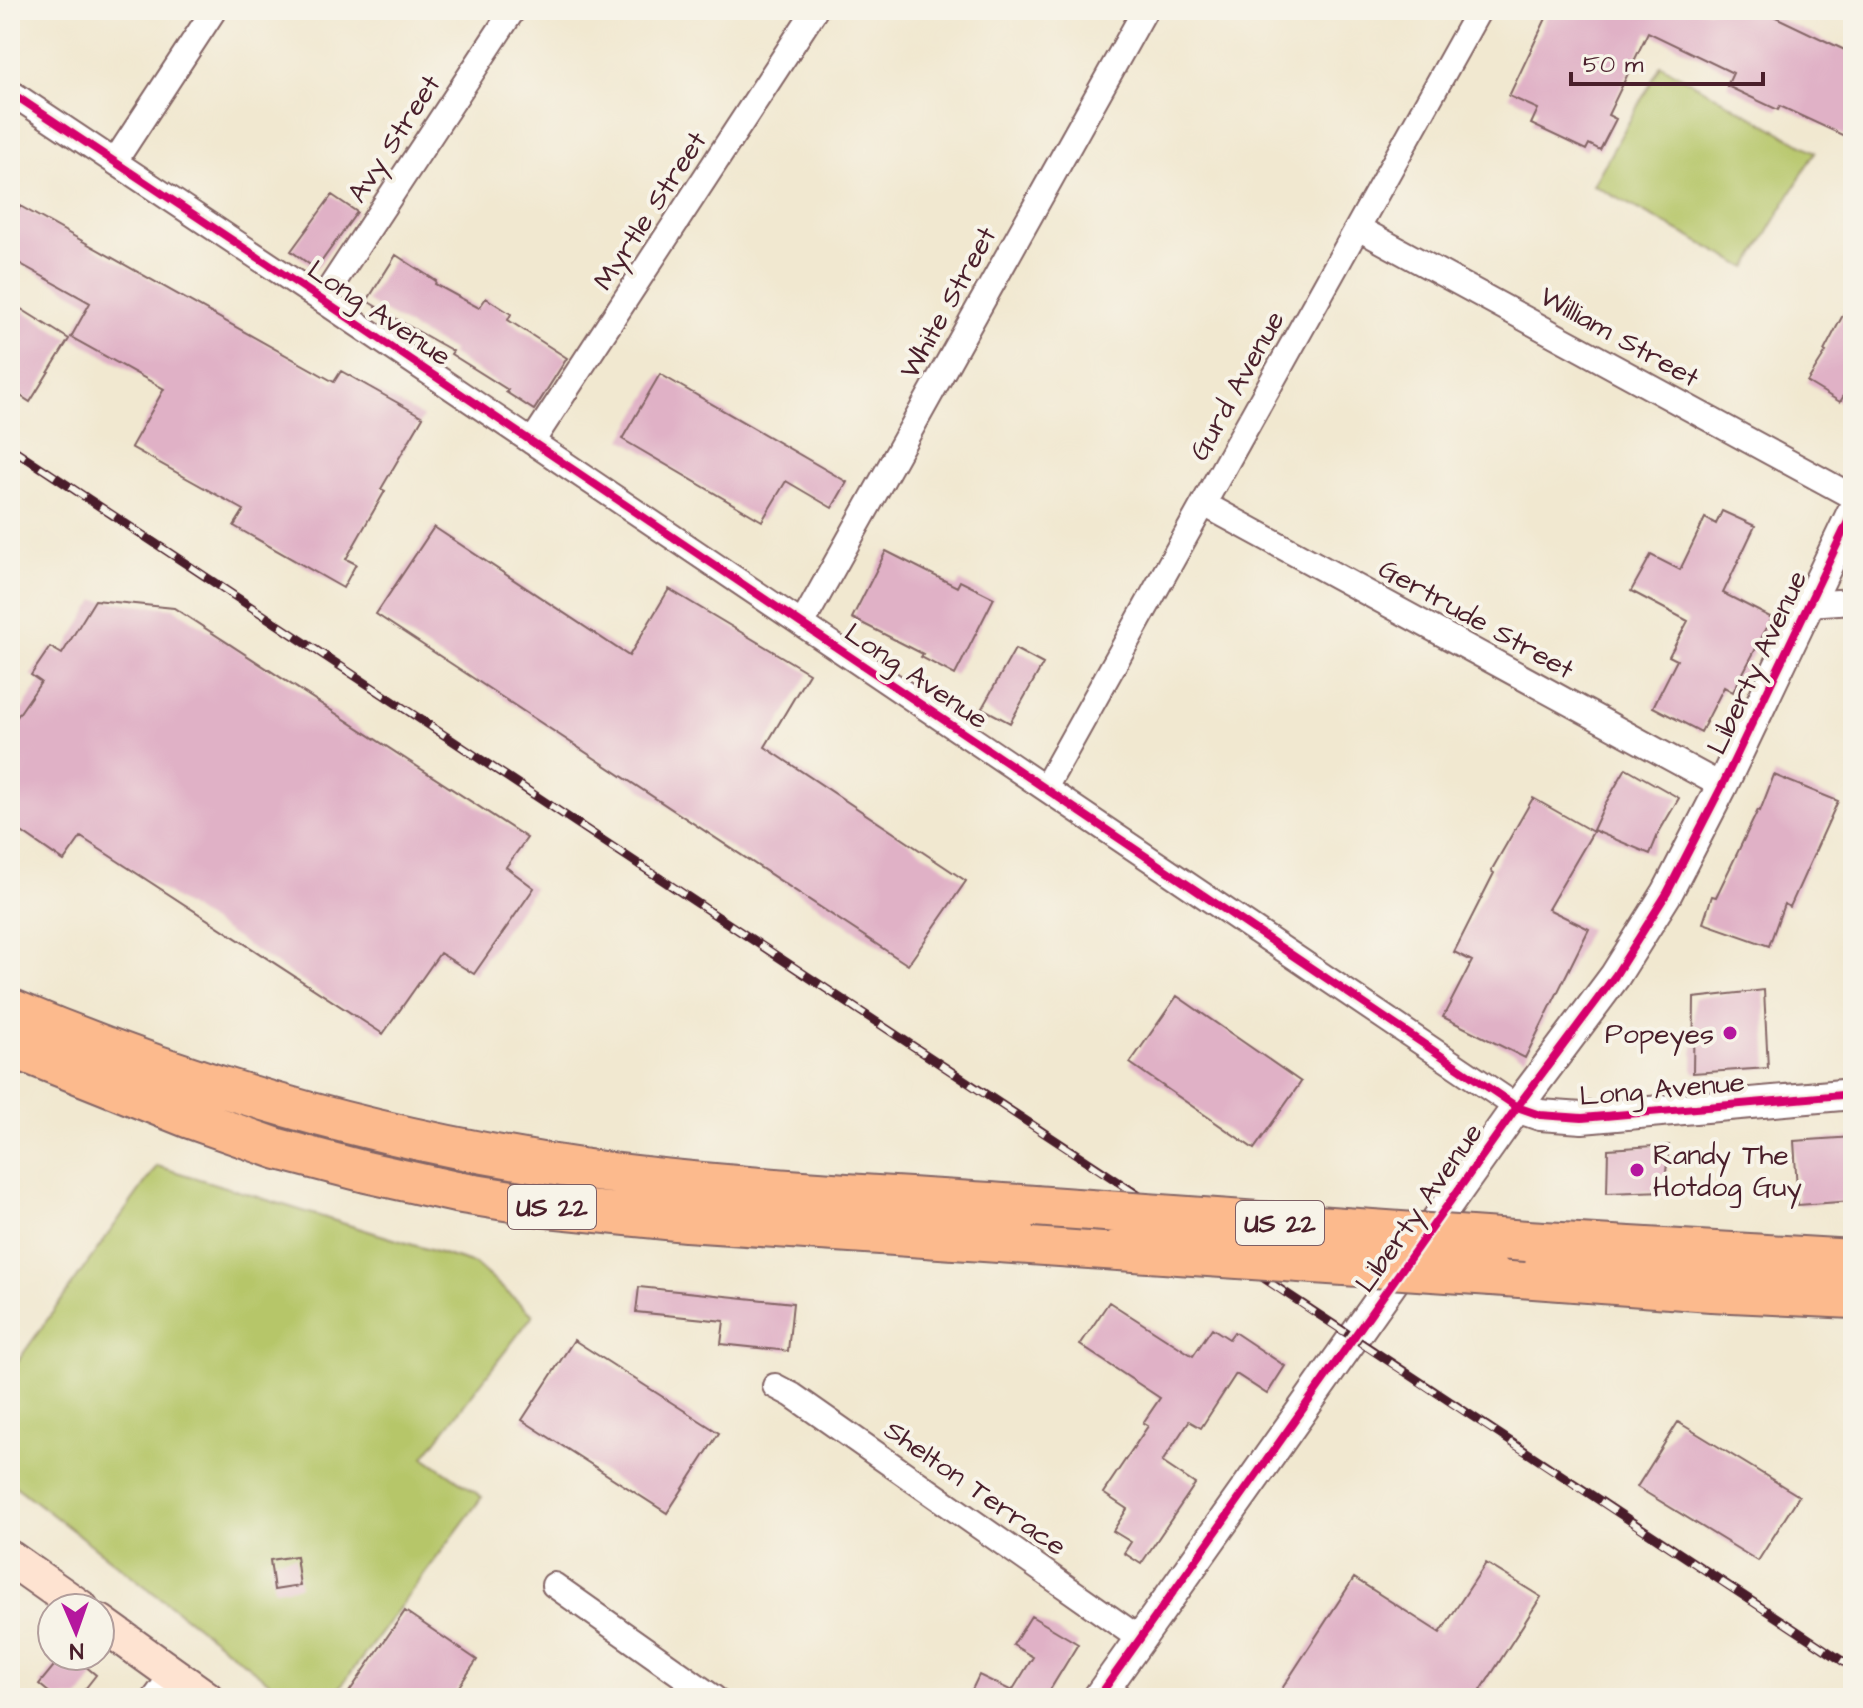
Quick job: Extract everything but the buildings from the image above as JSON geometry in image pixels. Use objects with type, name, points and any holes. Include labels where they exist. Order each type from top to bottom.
[{"type":"highway","name":"US 22","points":[[10,1009],[130,1056],[263,1099],[398,1134],[580,1169],[674,1180],[1527,1241],[1654,1268],[1844,1298]]},
{"type":"highway","name":"US 22","points":[[10,1046],[175,1112],[278,1149],[456,1192],[548,1207],[686,1221],[1492,1275],[1846,1260]]},
{"type":"main road","points":[[10,1558],[58,1592]]},
{"type":"main road","points":[[116,1638],[164,1686],[206,1698]]},
{"type":"street","points":[[115,161],[214,10]]},
{"type":"street","name":"Avy Street","points":[[322,300],[513,10]]},
{"type":"street","name":"Myrtle Street","points":[[532,442],[815,10]]},
{"type":"street","name":"White Street","points":[[802,624],[1145,10]]},
{"type":"street","name":"Gurd Avenue","points":[[1045,788],[1479,10]]},
{"type":"street","name":"Long Avenue","points":[[10,92],[1517,1107],[1540,1115],[1582,1118],[1853,1094]]},
{"type":"street","name":"William Street","points":[[1358,228],[1853,497]]},
{"type":"street","name":"Gertrude Street","points":[[1204,504],[1722,786]]},
{"type":"street","name":"Liberty Avenue","points":[[1098,1698],[1517,1107],[1615,976],[1667,893],[1722,786],[1853,511]]},
{"type":"street","points":[[1808,604],[1853,601]]},
{"type":"street","name":"Shelton Terrace","points":[[775,1386],[1140,1639]]},
{"type":"street","points":[[554,1585],[714,1698]]},
{"type":"green space","points":[[1661,65],[1815,152],[1747,268],[1593,185]]},
{"type":"green space","points":[[157,1166],[475,1264],[533,1315],[424,1457],[482,1497],[332,1698],[290,1698],[10,1482],[10,1372]]},
{"type":"railway","points":[[10,447],[1853,1668]]},
{"type":"cycle path","points":[[10,92],[1517,1107],[1540,1115],[1582,1118],[1853,1094]]},
{"type":"cycle path","points":[[1098,1698],[1517,1107],[1615,976],[1667,893],[1722,786],[1853,511]]},
{"type":"place","name":"Popeyes","points":[[1730,1033]]},
{"type":"place","name":"Randy The Hotdog Guy","points":[[1637,1170]]}]
